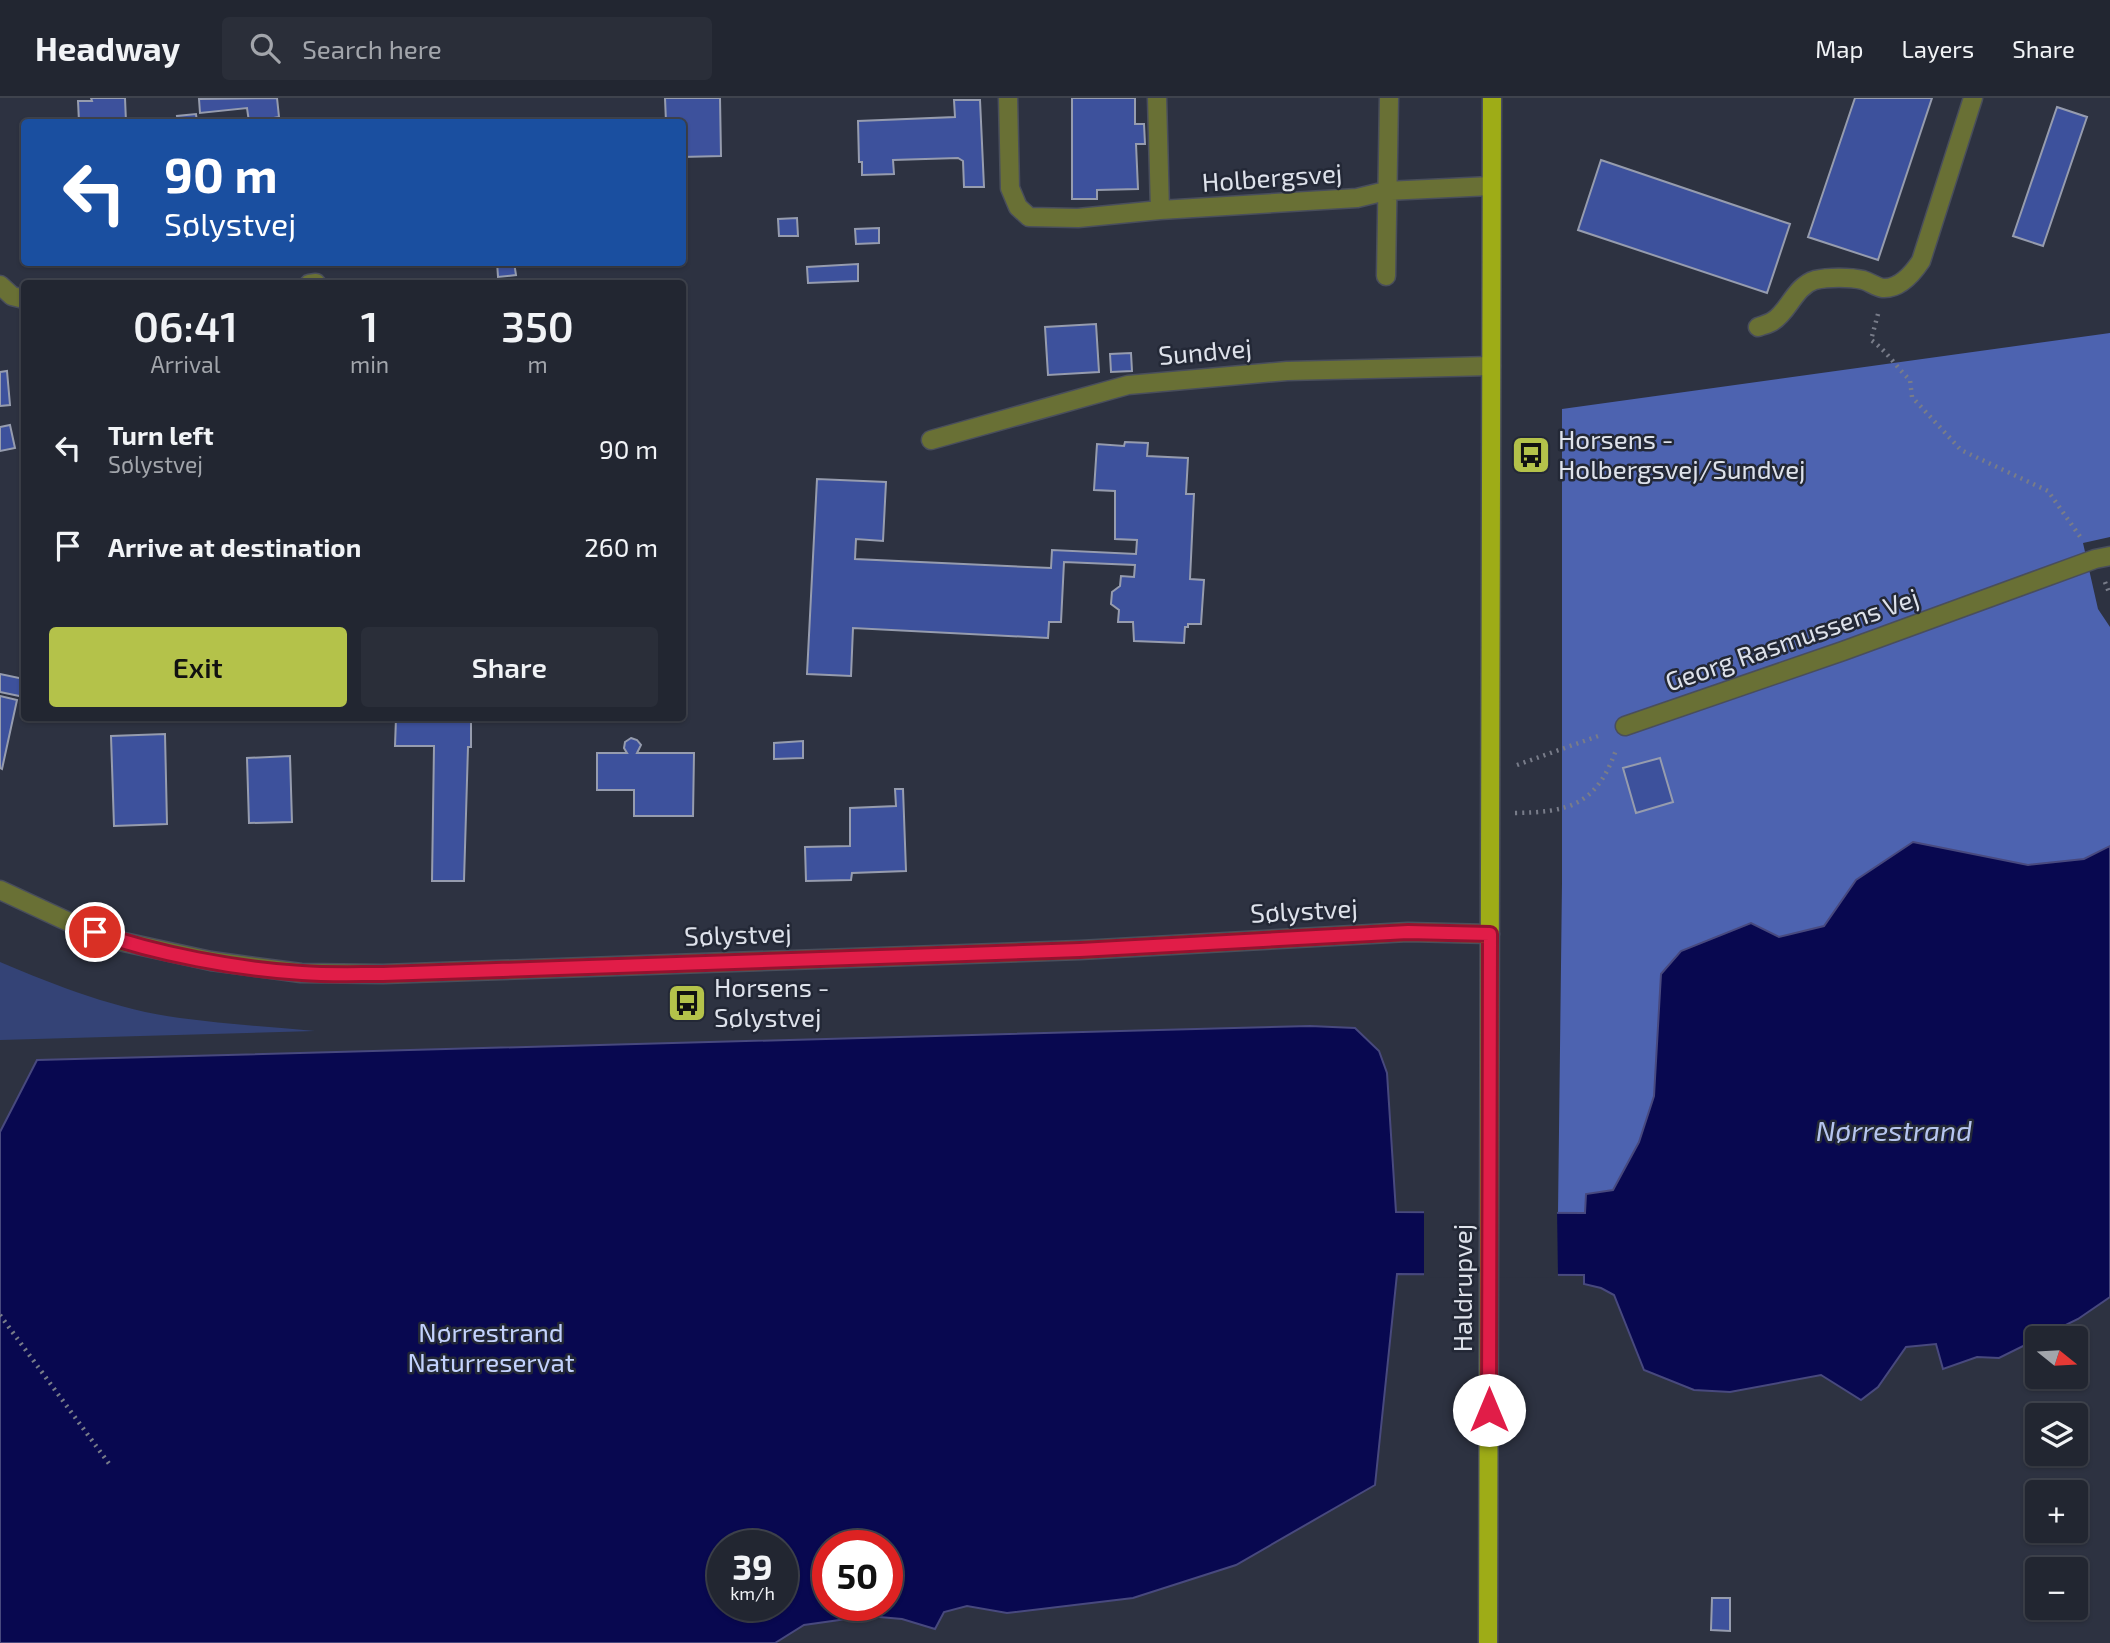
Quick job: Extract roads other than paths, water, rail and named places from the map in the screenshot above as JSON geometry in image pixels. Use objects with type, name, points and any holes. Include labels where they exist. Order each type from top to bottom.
[{"type":"main road","points":[[1490,934],[1492,98]]},
{"type":"main road","name":"Haldrupvej","points":[[1488,1643],[1490,934]]},
{"type":"street","name":"Holbergsvej","points":[[1008,98],[1010,188],[1018,208],[1029,218],[1078,218],[1160,210],[1357,198],[1386,191],[1492,186]]},
{"type":"street","points":[[1157,98],[1160,210]]},
{"type":"street","points":[[1386,276],[1389,98]]},
{"type":"street","points":[[1758,327],[1772,322],[1785,311],[1797,293],[1813,281],[1861,279],[1885,288],[1899,284],[1911,276],[1921,261],[1973,98]]},
{"type":"street","points":[[0,285],[12,296],[21,298]]},
{"type":"street","name":"Sundvej","points":[[931,440],[1128,385],[1287,371],[1491,366]]},
{"type":"street","name":"Georg Rasmussens Vej","points":[[1625,726],[2102,558]]},
{"type":"street","name":"Sølystvej","points":[[0,890],[71,923],[120,941],[211,961],[301,973],[383,974],[1052,951],[1408,932],[1490,934]]},
{"type":"water","name":"Nørrestrand Naturreservat","points":[[1913,842],[2028,865],[2084,859],[2110,846],[2110,1297],[2064,1326],[2025,1326],[2025,1345],[1999,1358],[1977,1357],[1943,1369],[1936,1344],[1906,1347],[1878,1387],[1861,1400],[1821,1375],[1730,1392],[1694,1390],[1644,1370],[1614,1295],[1584,1284],[1584,1275],[1397,1274],[1375,1485],[1236,1565],[1133,1598],[1007,1613],[967,1606],[944,1612],[935,1629],[903,1619],[903,1530],[812,1530],[812,1621],[832,1621],[804,1625],[775,1643],[0,1643],[0,1132],[37,1060],[1310,1026],[1355,1028],[1379,1051],[1387,1073],[1396,1212],[1585,1213],[1586,1194],[1613,1190],[1639,1142],[1654,1096],[1661,974],[1681,951],[1751,923],[1779,937],[1824,926],[1856,880]]},
{"type":"place","name":"Horsens - Holbergsvej/Sundvej","points":[[1531,455]]},
{"type":"place","name":"Horsens - Sølystvej","points":[[687,1003]]},
{"type":"water label","name":"Nørrestrand","points":[[1894,1131]]}]
